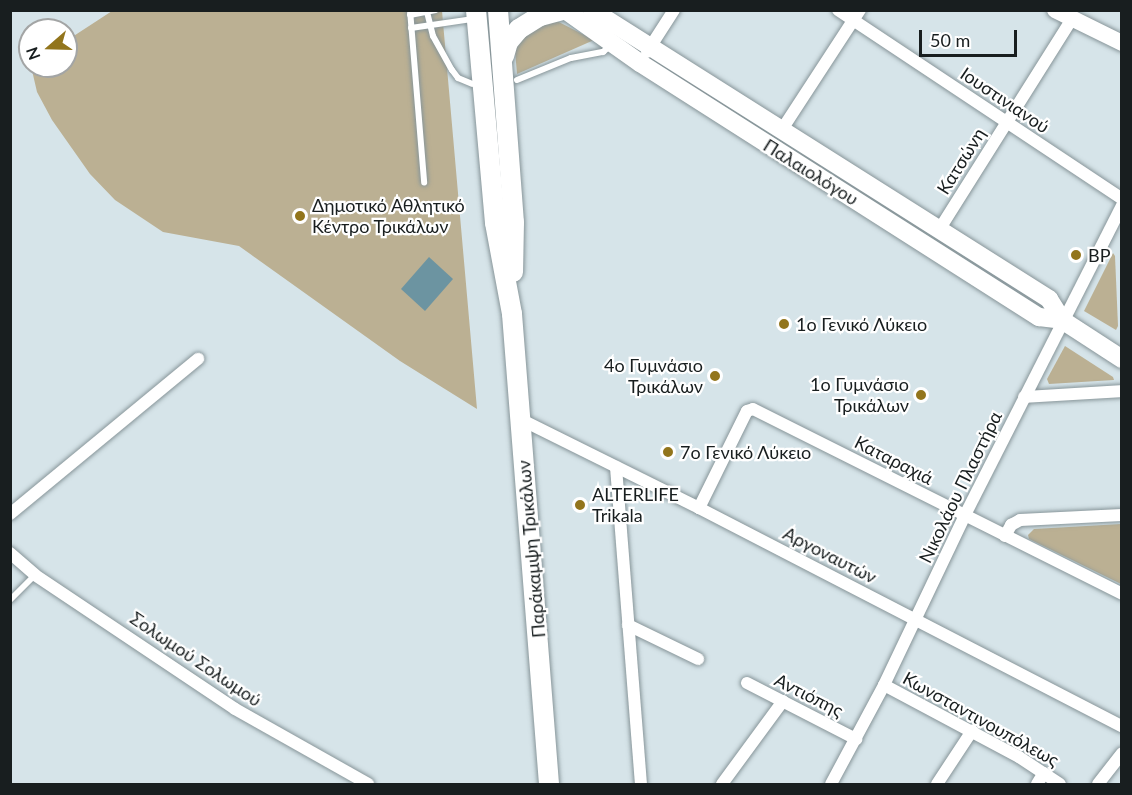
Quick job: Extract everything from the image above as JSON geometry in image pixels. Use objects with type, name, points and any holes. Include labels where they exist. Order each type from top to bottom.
[{"type":"main road","name":"Παράκαμψη Τρικάλων","points":[[498,10],[514,222],[512,314],[549,784]]},
{"type":"main road","points":[[503,65],[508,42],[519,29],[540,16],[563,10]]},
{"type":"main road","name":"Παλαιολόγου","points":[[563,10],[612,43],[644,55],[781,131],[1049,300],[1062,320]]},
{"type":"main road","name":"Παλαιολόγου","points":[[592,10],[644,55],[1040,317],[1062,320],[1122,358]]},
{"type":"main road","name":"Παράκαμψη Τρικάλων","points":[[476,15],[495,223],[512,314]]},
{"type":"street","points":[[644,55],[674,10]]},
{"type":"street","name":"Ιουστινιανού","points":[[838,10],[857,16],[1007,123],[1122,199]]},
{"type":"street","points":[[1055,10],[1071,20],[1122,43]]},
{"type":"street","points":[[781,131],[857,16]]},
{"type":"street","name":"Κατσώνη","points":[[939,230],[1071,20]]},
{"type":"street","name":"Νικολάου Πλαστήρα","points":[[831,784],[884,685],[1062,320],[1118,224],[1122,206]]},
{"type":"street","points":[[10,514],[198,359]]},
{"type":"street","points":[[1024,397],[1122,391]]},
{"type":"street","name":"Καταραχιά","points":[[699,508],[747,411],[753,409],[1122,594]]},
{"type":"street","name":"Αργοναυτών","points":[[520,419],[699,508],[1122,726]]},
{"type":"street","points":[[616,466],[641,784]]},
{"type":"street","points":[[1005,536],[1011,525],[1022,519],[1122,515]]},
{"type":"street","name":"Σολωμού Σολωμού","points":[[10,553],[35,575],[235,709],[368,784]]},
{"type":"street","points":[[628,625],[698,659]]},
{"type":"street","name":"Αντιόπης","points":[[747,683],[856,738]]},
{"type":"street","name":"Κωνσταντινουπόλεως","points":[[884,685],[972,731],[1060,784]]},
{"type":"street","points":[[722,784],[783,701]]},
{"type":"street","points":[[937,784],[972,731]]},
{"type":"street","points":[[1098,784],[1122,753]]},
{"type":"street","points":[[1037,784],[1044,773]]},
{"type":"lane","points":[[424,182],[410,13],[436,10]]},
{"type":"lane","points":[[427,12],[429,25],[452,70],[458,78],[472,84]]},
{"type":"lane","points":[[411,28],[476,15]]},
{"type":"lane","points":[[517,80],[571,58],[597,54],[612,43]]},
{"type":"lane","points":[[10,600],[35,575]]},
{"type":"shaded area","name":"Δημοτικό Αθλητικό Κέντρο Τρικάλων","points":[[112,11],[442,11],[477,409],[400,361],[239,246],[163,232],[115,200],[90,174],[52,120],[37,92],[34,78],[78,78],[78,33]]},
{"type":"shaded area","points":[[553,19],[594,40],[517,74],[515,50],[521,36]]},
{"type":"shaded area","points":[[1113,253],[1118,326],[1116,330],[1084,311]]},
{"type":"shaded area","points":[[1065,346],[1113,377],[1114,380],[1049,384],[1047,379]]},
{"type":"shaded area","points":[[1121,524],[1121,584],[1029,539],[1028,535],[1034,529]]},
{"type":"water","points":[[429,257],[453,279],[425,311],[401,289]]},
{"type":"place","name":"Δημοτικό Αθλητικό Κέντρο Τρικάλων","points":[[300,216]]},
{"type":"place","name":"BP","points":[[1076,255]]},
{"type":"place","name":"1ο Γενικό Λύκειο","points":[[784,324]]},
{"type":"place","name":"4ο Γυμνάσιο Τρικάλων","points":[[715,376]]},
{"type":"place","name":"1ο Γυμνάσιο Τρικάλων","points":[[921,395]]},
{"type":"place","name":"7ο Γενικό Λύκειο","points":[[668,452]]},
{"type":"place","name":"ALTERLIFE Trikala","points":[[580,505]]}]
